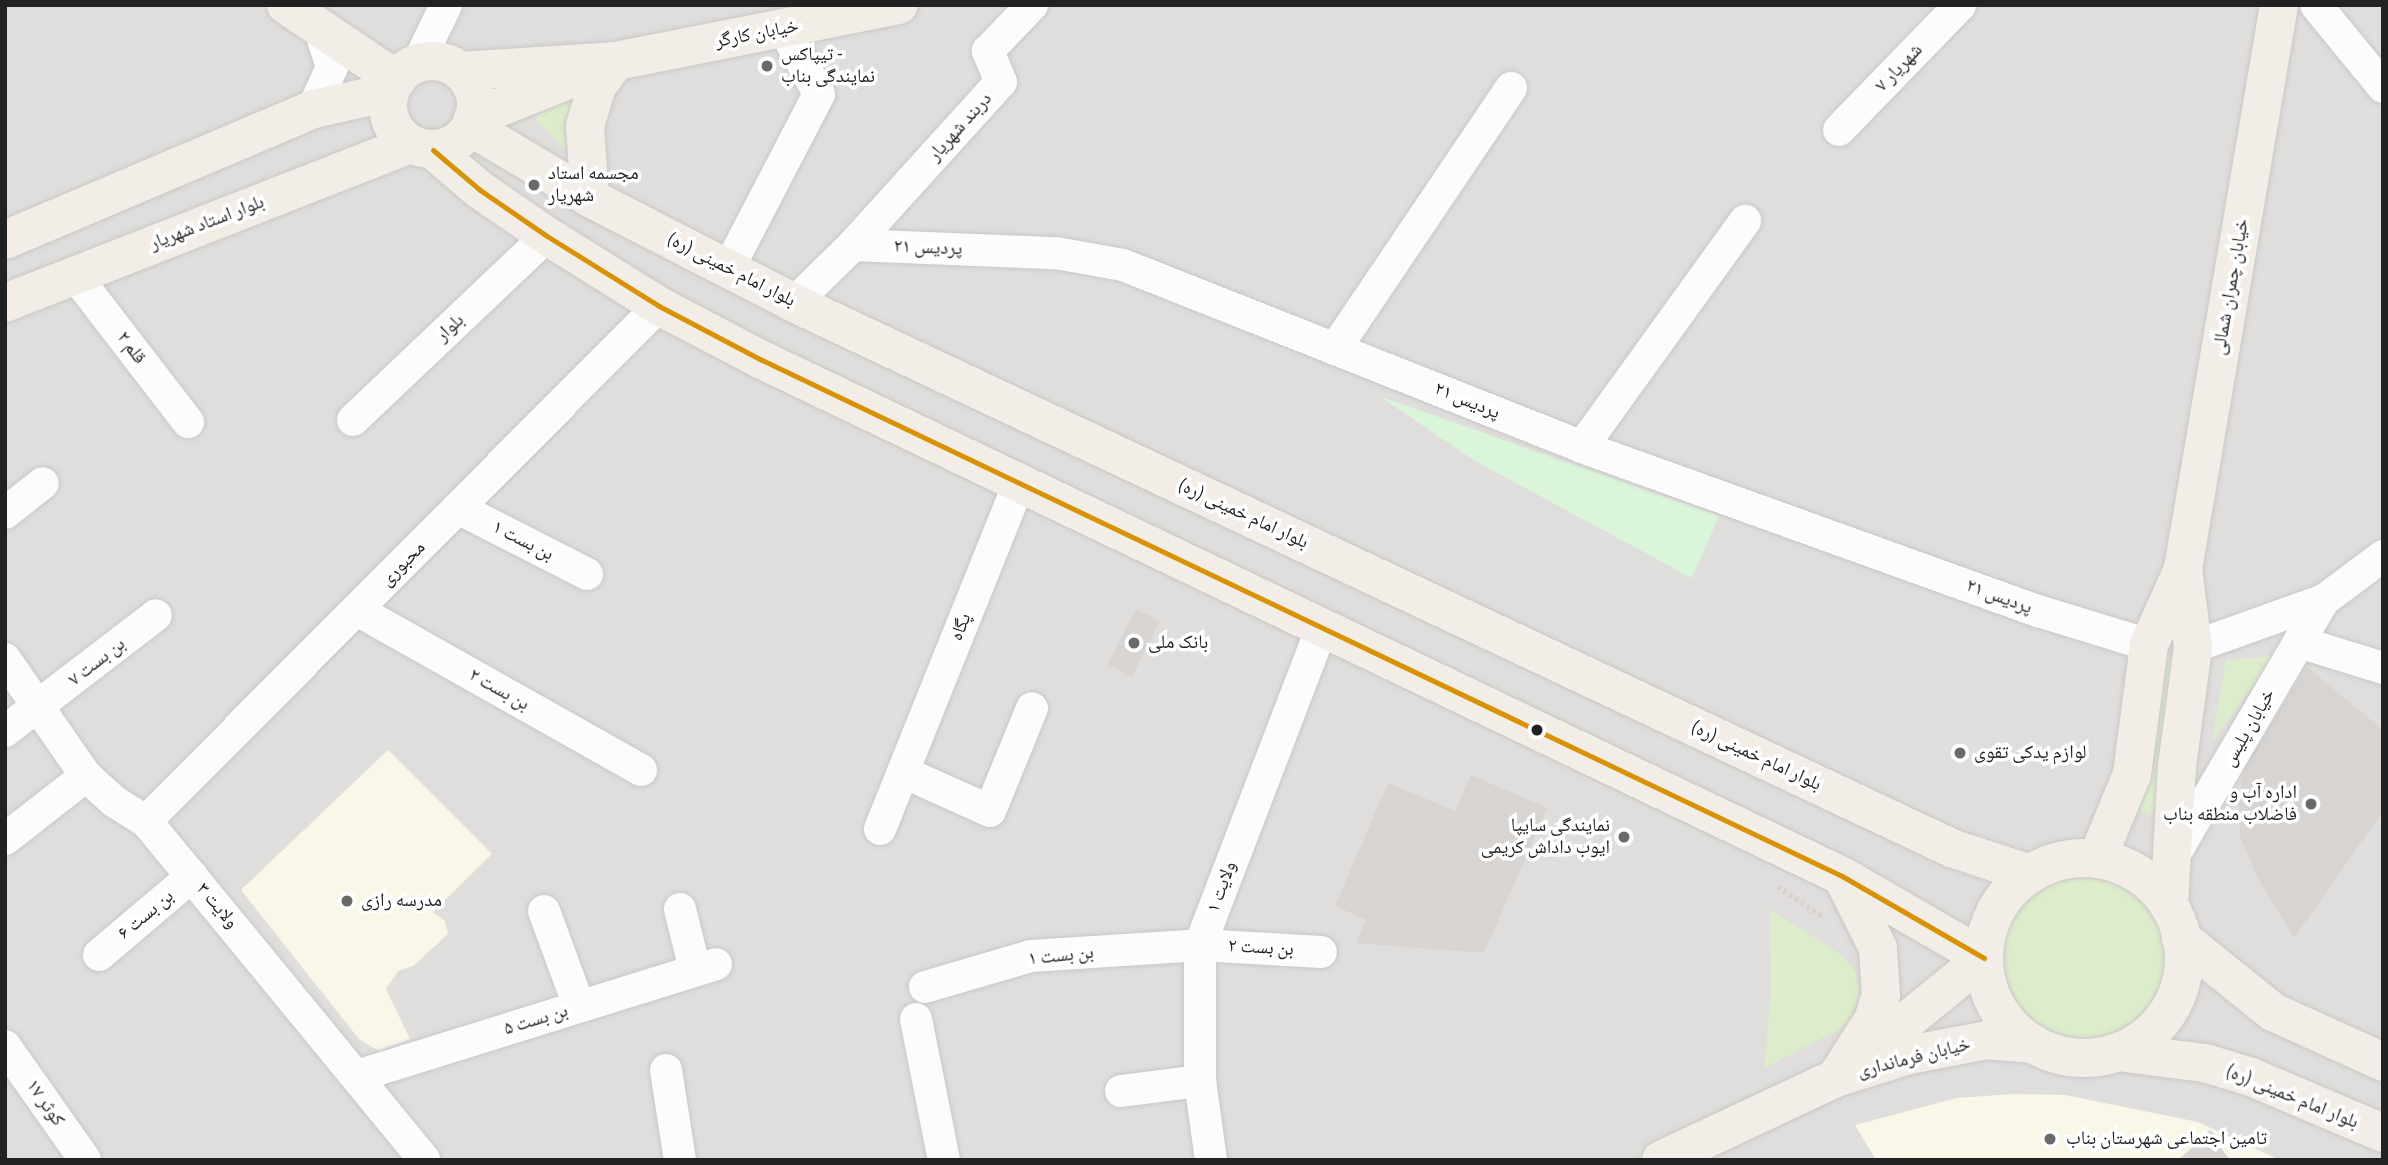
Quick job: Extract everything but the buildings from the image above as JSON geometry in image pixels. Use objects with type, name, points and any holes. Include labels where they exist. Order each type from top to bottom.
[{"type":"main road","points":[[286,5],[320,29],[402,78]]},
{"type":"main road","name":"خیابان کارگر","points":[[615,61],[777,17],[898,5]]},
{"type":"main road","name":"خیابان چمران شمالی","points":[[2097,859],[2132,774],[2149,645],[2183,569],[2278,5]]},
{"type":"main road","points":[[460,71],[615,61]]},
{"type":"main road","points":[[421,147],[453,144],[471,123],[615,61]]},
{"type":"main road","points":[[590,198],[585,126],[597,86],[615,61]]},
{"type":"main road","points":[[5,240],[313,109],[442,62],[460,71],[473,89],[471,123]]},
{"type":"main road","points":[[402,78],[388,112],[395,132],[421,147],[547,236],[659,306],[762,360],[1842,876],[1984,958]]},
{"type":"main road","name":"بلوار امام خمینی (ره)","points":[[471,123],[590,198],[727,271],[1947,846],[2030,874]]},
{"type":"main road","name":"بلوار استاد شهریار","points":[[5,303],[74,274],[421,147]]},
{"type":"main road","name":"خیابان چمران شمالی","points":[[2175,921],[2173,857],[2177,766],[2193,647],[2183,569]]},
{"type":"main road","points":[[2175,921],[2182,973],[2171,1006],[2148,1034],[2118,1052],[2069,1057],[2034,1044],[2003,1016],[1990,989],[1984,958],[1992,919],[2014,887],[2030,874],[2066,860],[2097,859],[2143,877],[2175,921],[2273,1012],[2383,1062]]},
{"type":"main road","name":"خیابان فرمانداری","points":[[1836,1078],[1873,1020],[1881,986],[1878,948],[1842,876]]},
{"type":"main road","name":"خیابان فرمانداری","points":[[1836,1078],[1984,958]]},
{"type":"main road","name":"خیابان فرمانداری","points":[[1661,1160],[1836,1078],[1954,1045],[1987,1041],[2034,1044]]},
{"type":"main road","name":"بلوار امام خمینی (ره)","points":[[2118,1052],[2205,1063],[2251,1077],[2383,1133]]},
{"type":"street","points":[[402,78],[446,5]]},
{"type":"street","name":"دربند شهریار","points":[[853,245],[1001,82],[988,51],[1032,5]]},
{"type":"street","name":"شهریار ۷","points":[[1839,130],[1960,5]]},
{"type":"street","points":[[2316,5],[2383,87]]},
{"type":"street","points":[[727,271],[819,93],[777,17]]},
{"type":"street","points":[[313,109],[332,67],[320,29]]},
{"type":"street","points":[[1335,349],[1511,88]]},
{"type":"street","points":[[1583,447],[1745,221]]},
{"type":"street","name":"بلوار","points":[[353,420],[547,236]]},
{"type":"street","points":[[794,303],[853,245]]},
{"type":"street","name":"پردیس ۲۱","points":[[853,245],[1056,254],[1123,265],[1583,447],[2038,611],[2149,645]]},
{"type":"street","name":"قلم ۲","points":[[74,274],[188,422]]},
{"type":"street","name":"محبوری","points":[[146,821],[659,306]]},
{"type":"street","points":[[5,513],[43,483]]},
{"type":"street","name":"پگاه","points":[[880,829],[1019,483]]},
{"type":"street","name":"بن بست ۱","points":[[458,508],[587,574]]},
{"type":"street","name":"خیابان پلیس","points":[[2193,647],[2324,600],[2383,556]]},
{"type":"street","name":"خیابان پلیس","points":[[2173,857],[2324,600]]},
{"type":"street","name":"بن بست ۲","points":[[357,610],[640,770]]},
{"type":"street","name":"بن بست ۷","points":[[5,731],[39,708],[156,615]]},
{"type":"street","name":"ولایت ۱","points":[[1211,1160],[1200,1081],[1200,945],[1322,628]]},
{"type":"street","points":[[2299,642],[2383,668]]},
{"type":"street","name":"ولایت ۳","points":[[5,659],[86,776],[115,803],[146,821],[424,1160]]},
{"type":"street","points":[[903,772],[990,811],[1032,708]]},
{"type":"street","points":[[5,839],[86,776]]},
{"type":"street","name":"بن بست ۶","points":[[99,955],[192,876]]},
{"type":"street","name":"بن بست ۵","points":[[357,1076],[706,967],[680,909]]},
{"type":"street","points":[[544,911],[579,1006]]},
{"type":"street","name":"بن بست ۱","points":[[925,987],[1031,956],[1200,945]]},
{"type":"street","name":"بن بست ۲","points":[[1200,945],[1321,952]]},
{"type":"street","points":[[916,1019],[944,1160]]},
{"type":"street","name":"کوثر ۱۷","points":[[5,1046],[85,1160]]},
{"type":"street","points":[[666,1070],[680,1160]]},
{"type":"street","points":[[1121,1091],[1200,1081]]},
{"type":"shaded area","points":[[5,5],[2383,5],[2383,1160],[5,1160]]},
{"type":"shaded area","name":"مدرسه رازی","points":[[388,750],[492,854],[433,912],[445,921],[448,934],[413,966],[398,971],[386,989],[410,1039],[379,1051],[359,1039],[241,890]]},
{"type":"shaded area","name":"تامین اجتماعی شهرستان بناب","points":[[2013,1094],[2065,1095],[2198,1122],[2280,1160],[1876,1160],[1855,1125],[1957,1098]]},
{"type":"green space","points":[[587,85],[572,156],[536,120],[543,106]]},
{"type":"green space","points":[[1379,396],[1719,516],[1692,578],[1475,461]]},
{"type":"green space","points":[[2274,656],[2212,742],[2226,660]]},
{"type":"green space","points":[[2164,658],[2175,658],[2161,810],[2149,814],[2138,809]]},
{"type":"green space","points":[[2085,875],[2117,882],[2132,889],[2145,900],[2156,913],[2163,928],[2170,960],[2163,992],[2156,1007],[2145,1020],[2132,1031],[2117,1038],[2085,1045],[2053,1038],[2038,1031],[2025,1020],[2014,1007],[2007,992],[2000,960],[2007,928],[2014,913],[2025,900],[2038,889],[2053,882]]},
{"type":"green space","points":[[1770,909],[1843,956],[1855,972],[1859,989],[1852,1016],[1840,1029],[1764,1068],[1771,992]]},
{"type":"transit line","points":[[433,150],[480,190],[547,236],[659,306],[762,360],[1842,876],[1984,958]]},
{"type":"place","name":"تیپاکس - نمایندگی بناب","points":[[767,66]]},
{"type":"place","name":"مجسمه استاد شهریار","points":[[534,185]]},
{"type":"place","name":"بانک ملی","points":[[1134,643]]},
{"type":"place","name":"لوازم یدکی تقوی","points":[[1960,753]]},
{"type":"place","name":"اداره آب و فاضلاب منطقه بناب","points":[[2311,804]]},
{"type":"place","name":"نمایندگی سایپا ایوب داداش کریمی","points":[[1624,837]]},
{"type":"place","name":"مدرسه رازی","points":[[347,901]]},
{"type":"place","name":"تامین اجتماعی شهرستان بناب","points":[[2050,1139]]}]
